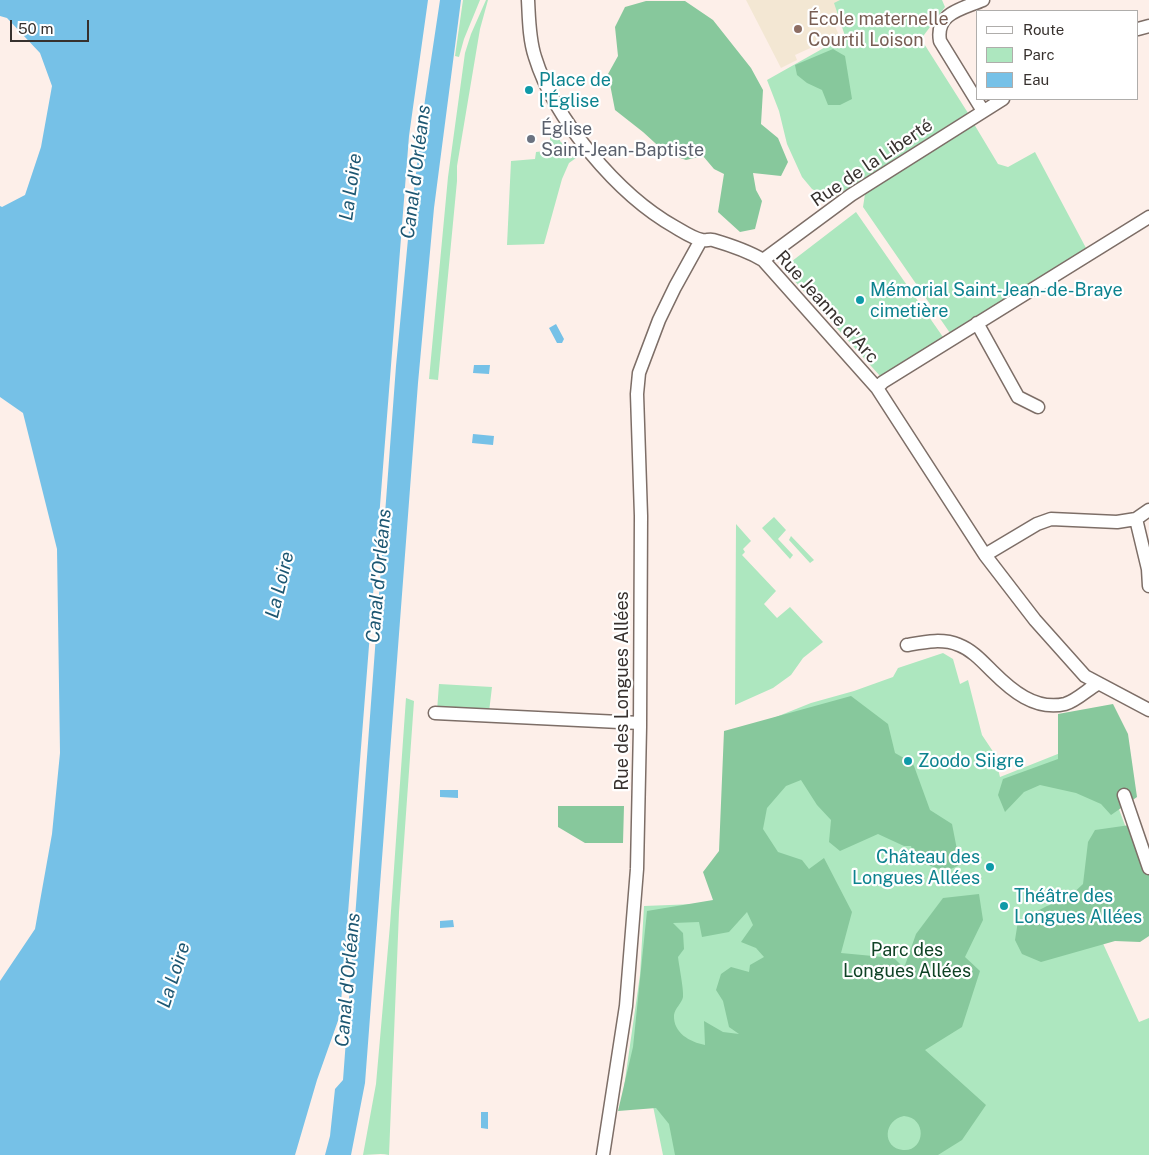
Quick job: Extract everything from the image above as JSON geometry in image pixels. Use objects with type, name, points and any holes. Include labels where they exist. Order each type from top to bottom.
[{"type":"street","name":"Rue Jeanne d'Arc","points":[[528,0],[535,59],[549,90],[569,124],[614,180],[642,205],[674,227],[701,240],[711,240],[753,254],[763,260],[877,388],[986,555],[1035,620],[1093,681]]},
{"type":"street","points":[[976,100],[940,41],[938,33],[940,23],[947,15],[983,0]]},
{"type":"street","points":[[976,100],[983,111]]},
{"type":"street","name":"Rue de la Liberté","points":[[763,260],[849,197],[1001,100]]},
{"type":"street","points":[[877,388],[883,382],[1149,217]]},
{"type":"street","name":"Rue des Longues Allées","points":[[603,1155],[626,1006],[632,950],[638,848],[641,504],[638,373],[659,320],[701,240]]},
{"type":"street","points":[[978,323],[1018,397],[1038,407]]},
{"type":"street","points":[[986,555],[1037,524],[1051,519],[1117,522],[1136,519],[1149,510]]},
{"type":"street","points":[[1136,519],[1148,569],[1149,586]]},
{"type":"street","points":[[907,645],[927,641],[941,641],[960,645],[977,656],[1008,687],[1029,701],[1042,704],[1066,703],[1093,681],[1149,710]]},
{"type":"street","points":[[435,713],[640,723]]},
{"type":"street","points":[[1124,795],[1149,868]]},
{"type":"shaded area","name":"École maternelle Courtil Loison","points":[[746,0],[852,0],[844,17],[833,22],[839,35],[795,55],[797,60],[781,68]]},
{"type":"green space","points":[[463,0],[480,0],[464,39],[459,57],[455,56]]},
{"type":"green space","points":[[486,0],[488,0],[480,29],[457,166],[438,380],[429,379],[448,177],[465,53]]},
{"type":"green space","points":[[840,0],[942,0],[945,7],[921,39],[968,113],[831,199],[812,189],[802,177],[787,144],[779,111],[767,80],[845,36],[834,3]]},
{"type":"green space","points":[[646,1],[685,1],[713,20],[751,68],[763,90],[761,124],[778,138],[788,162],[781,176],[753,173],[756,190],[762,201],[755,229],[740,232],[718,212],[724,174],[714,169],[703,156],[686,160],[666,153],[615,110],[608,74],[618,56],[615,27],[625,7]]},
{"type":"green space","points":[[833,49],[845,56],[852,99],[840,105],[828,105],[822,90],[807,83],[797,75],[795,65]]},
{"type":"green space","points":[[974,124],[998,164],[1008,167],[1035,152],[1086,248],[950,333],[863,207],[865,194]]},
{"type":"green space","points":[[542,129],[560,138],[560,141],[576,158],[569,163],[562,179],[544,244],[507,245],[511,161],[535,159],[536,152],[545,151],[543,143],[550,143],[550,135],[543,135]]},
{"type":"green space","points":[[856,212],[943,337],[880,376],[783,268]]},
{"type":"green space","points":[[774,517],[786,530],[778,539],[793,555],[790,559],[762,528]]},
{"type":"green space","points":[[736,524],[751,541],[743,549],[745,552],[742,555],[776,591],[764,604],[777,618],[790,607],[823,642],[803,658],[791,675],[773,688],[735,705]]},
{"type":"green space","points":[[791,536],[814,560],[810,563],[789,540]]},
{"type":"green space","name":"Parc des Longues Allées","points":[[943,653],[953,659],[960,684],[968,680],[982,735],[994,753],[1000,777],[1093,740],[1138,860],[1100,937],[1139,1022],[1149,1018],[1149,1155],[663,1155],[653,1106],[621,1108],[640,975],[644,906],[721,903],[726,737],[811,703],[854,691],[893,677],[898,668]]},
{"type":"green space","points":[[439,684],[492,687],[489,712],[437,711]]},
{"type":"green space","points":[[851,696],[888,724],[895,753],[911,762],[914,766],[930,810],[952,824],[960,865],[946,871],[915,861],[911,846],[904,846],[878,834],[840,851],[829,842],[831,820],[817,805],[801,780],[786,786],[767,808],[763,829],[778,852],[802,860],[809,869],[824,858],[852,912],[841,953],[894,958],[904,968],[916,934],[943,898],[979,894],[983,920],[965,957],[980,971],[962,1027],[925,1050],[986,1105],[962,1140],[938,1155],[675,1155],[669,1124],[656,1108],[618,1111],[633,1047],[647,911],[713,900],[703,872],[719,851],[724,731]],"holes":[[[747,912],[753,925],[741,942],[756,948],[764,957],[750,965],[749,972],[731,967],[721,974],[716,990],[723,1001],[729,1027],[739,1034],[723,1032],[704,1021],[705,1045],[694,1042],[679,1032],[674,1021],[675,1012],[683,997],[678,957],[684,949],[683,933],[673,923],[699,922],[702,937],[729,932]],[[904,1116],[912,1118],[917,1122],[921,1134],[916,1146],[903,1150],[891,1144],[888,1134],[892,1123]]]},
{"type":"green space","points":[[406,698],[414,701],[399,912],[389,1155],[363,1155],[376,1084],[390,925]]},
{"type":"green space","points":[[1113,704],[1128,734],[1137,797],[1111,815],[1101,804],[1076,793],[1040,785],[1024,792],[1005,812],[998,795],[1003,779],[1058,759],[1058,714]]},
{"type":"green space","points":[[558,806],[624,806],[623,843],[585,843],[558,827]]},
{"type":"green space","points":[[1137,824],[1149,871],[1149,936],[1140,942],[1115,941],[1041,962],[1022,954],[1015,940],[1018,921],[1047,906],[1067,899],[1083,884],[1088,842],[1095,830]]},
{"type":"water","name":"La Loire","points":[[0,0],[428,0],[409,136],[340,1015],[317,1080],[295,1155],[0,1155],[0,981],[35,929],[52,834],[60,753],[57,549],[23,413],[0,397],[0,206],[2,207],[25,195],[41,147],[52,86],[40,53],[7,18],[0,16]]},
{"type":"water","points":[[440,0],[461,0],[434,208],[418,383],[365,1083],[351,1155],[325,1155],[330,1136],[335,1089],[343,1080],[396,366],[408,239],[425,100]]},
{"type":"water","points":[[556,324],[564,339],[562,343],[557,343],[549,328]]},
{"type":"water","points":[[474,365],[490,365],[489,374],[473,373]]},
{"type":"water","points":[[473,434],[494,436],[493,445],[472,443]]},
{"type":"water","points":[[440,790],[458,790],[458,798],[440,797]]},
{"type":"water","points":[[453,920],[454,927],[440,928],[440,921]]},
{"type":"water","points":[[481,1112],[488,1112],[488,1129],[481,1128]]},
{"type":"place","name":"École maternelle Courtil Loison","points":[[798,29]]},
{"type":"place","name":"Place de l'Église","points":[[529,90]]},
{"type":"place","name":"Église Saint-Jean-Baptiste","points":[[531,139]]},
{"type":"place","name":"Mémorial Saint-Jean-de-Braye cimetière","points":[[860,300]]},
{"type":"place","name":"Zoodo Siigre","points":[[908,761]]},
{"type":"place","name":"Château des Longues Allées","points":[[990,867]]},
{"type":"place","name":"Théâtre des Longues Allées","points":[[1004,906]]},
{"type":"water label","name":"Canal d'Orléans","points":[[416,172]]},
{"type":"water label","name":"Canal d'Orléans","points":[[379,576]]},
{"type":"water label","name":"Canal d'Orléans","points":[[348,980]]}]
